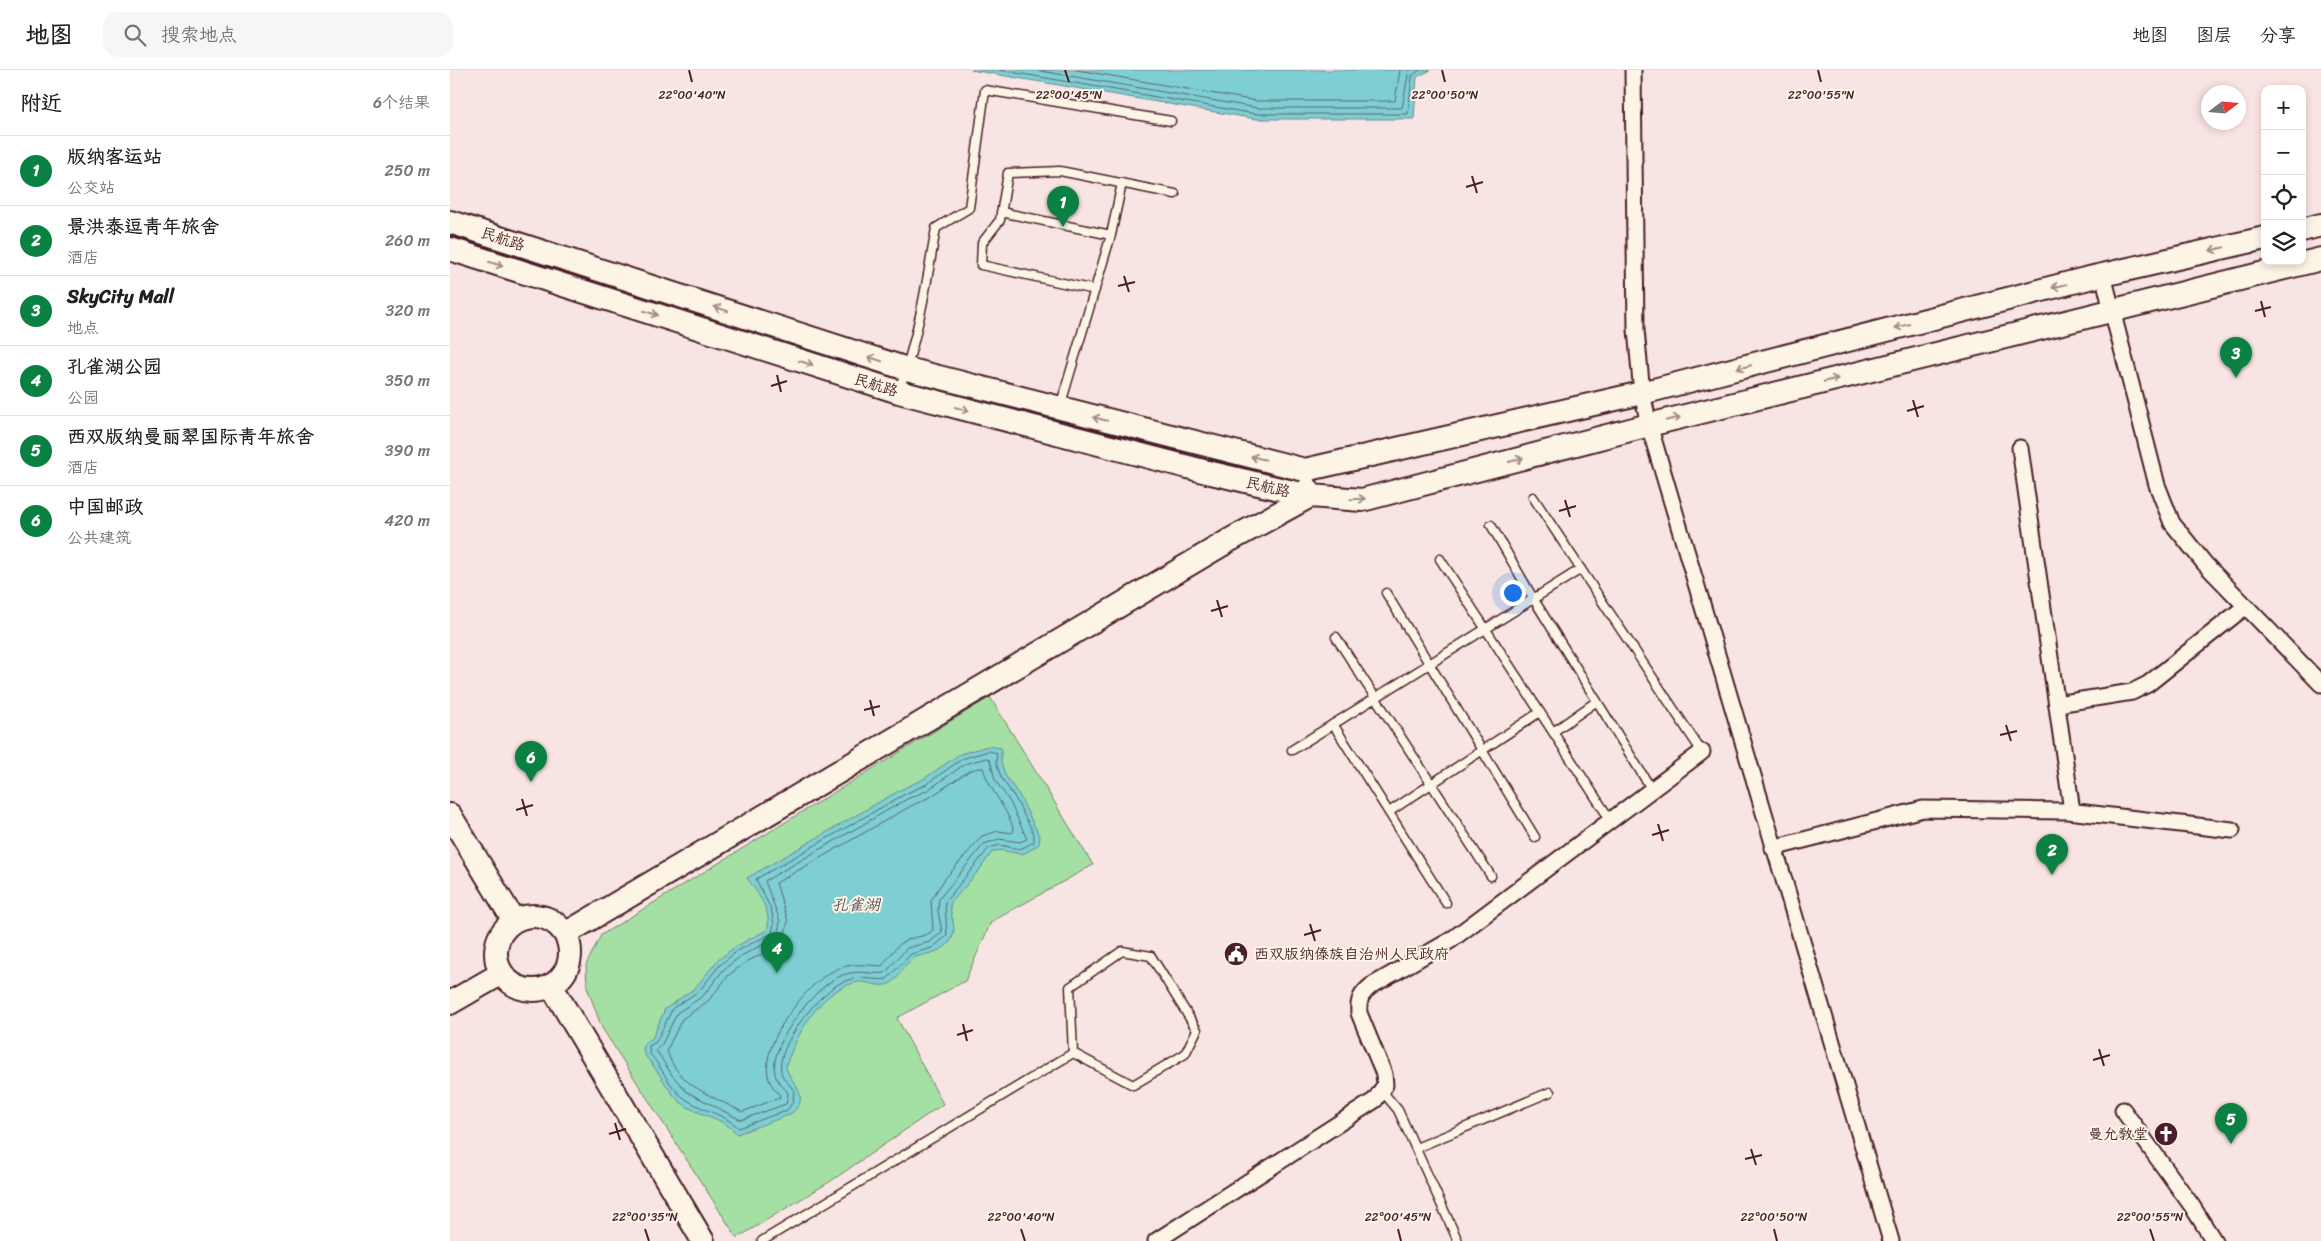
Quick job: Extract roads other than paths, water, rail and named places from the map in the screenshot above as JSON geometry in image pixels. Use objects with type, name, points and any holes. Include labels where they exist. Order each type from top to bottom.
[{"type":"main road","name":"民航路","points":[[450,222],[907,369],[1305,470]]},
{"type":"main road","points":[[2306,229],[2321,225]]},
{"type":"main road","points":[[565,934],[1310,496],[1305,470],[1642,393],[2103,275],[2261,239]]},
{"type":"main road","name":"民航路","points":[[450,249],[899,392],[1207,472],[1310,496],[1362,500],[1649,425],[2321,259]]},
{"type":"main road","points":[[451,818],[514,921]]},
{"type":"main road","points":[[536,915],[548,918],[558,925],[565,934],[570,946],[570,958],[566,970],[551,985],[534,990],[522,988],[511,982],[502,973],[497,962],[497,944],[505,929],[514,921],[524,916],[536,915]]},
{"type":"main road","points":[[450,1003],[502,973]]},
{"type":"main road","points":[[551,985],[703,1241]]},
{"type":"street","points":[[1633,70],[1636,330],[1642,393],[1649,425],[1891,1241]]},
{"type":"street","points":[[2103,275],[2156,485],[2166,511],[2190,548],[2321,684]]},
{"type":"street","points":[[2020,448],[2072,811]]},
{"type":"street","points":[[2057,704],[2132,692],[2148,684],[2246,606]]},
{"type":"street","points":[[1156,1241],[1375,1100],[1385,1085],[1384,1074],[1359,1013],[1358,1002],[1370,986],[1451,940],[1702,752]]},
{"type":"street","points":[[1773,848],[1923,809],[2072,811],[2232,830]]},
{"type":"street","points":[[2123,1110],[2192,1206],[2214,1241]]},
{"type":"lane","points":[[899,392],[907,369],[926,286],[936,228],[969,208],[985,90],[1171,121]]},
{"type":"lane","points":[[1095,290],[981,265],[982,243],[1000,220],[1008,172],[1060,171],[1175,194]]},
{"type":"lane","points":[[1060,408],[1111,235],[1122,183]]},
{"type":"lane","points":[[1001,212],[1111,235]]},
{"type":"lane","points":[[1533,497],[1702,752]]},
{"type":"lane","points":[[1491,525],[1533,598],[1652,790]]},
{"type":"lane","points":[[1440,559],[1611,821]]},
{"type":"lane","points":[[1292,750],[1580,569]]},
{"type":"lane","points":[[1386,593],[1535,837]]},
{"type":"lane","points":[[1336,637],[1491,876]]},
{"type":"lane","points":[[1553,732],[1597,701]]},
{"type":"lane","points":[[1389,812],[1540,712]]},
{"type":"lane","points":[[1333,724],[1446,903]]},
{"type":"lane","points":[[1122,951],[1151,956],[1197,1030],[1185,1054],[1133,1085],[1073,1053],[1070,987],[1122,951]]},
{"type":"lane","points":[[762,1241],[1073,1053]]},
{"type":"lane","points":[[1382,1091],[1398,1110],[1458,1241]]},
{"type":"lane","points":[[1416,1148],[1550,1092]]},
{"type":"water","points":[[971,70],[1431,70],[1417,77],[1414,119],[1256,119]]},
{"type":"water","name":"孔雀湖","points":[[988,746],[1001,748],[1001,762],[1005,775],[1019,795],[1040,837],[1039,844],[1021,854],[1000,850],[992,852],[950,904],[954,930],[952,938],[946,946],[912,959],[893,982],[889,984],[881,985],[859,982],[845,986],[822,1002],[804,1026],[786,1065],[800,1095],[797,1108],[789,1115],[737,1134],[724,1123],[693,1110],[679,1101],[646,1057],[643,1050],[645,1042],[652,1039],[665,1009],[695,988],[717,961],[735,947],[767,930],[768,916],[766,909],[747,878],[902,789],[922,780],[960,754]]},
{"type":"place","name":"版纳客运站","points":[[1063,227]]},
{"type":"place","name":"SkyCity Mall","points":[[2236,378]]},
{"type":"place","name":"中国邮政","points":[[531,782]]},
{"type":"place","name":"景洪泰逗青年旅舍","points":[[2052,875]]},
{"type":"place","name":"西双版纳傣族自治州人民政府","points":[[1236,954]]},
{"type":"place","name":"孔雀湖公园","points":[[777,973]]},
{"type":"place","name":"曼允教堂","points":[[2166,1134]]},
{"type":"place","name":"西双版纳曼丽翠国际青年旅舍","points":[[2231,1144]]}]
